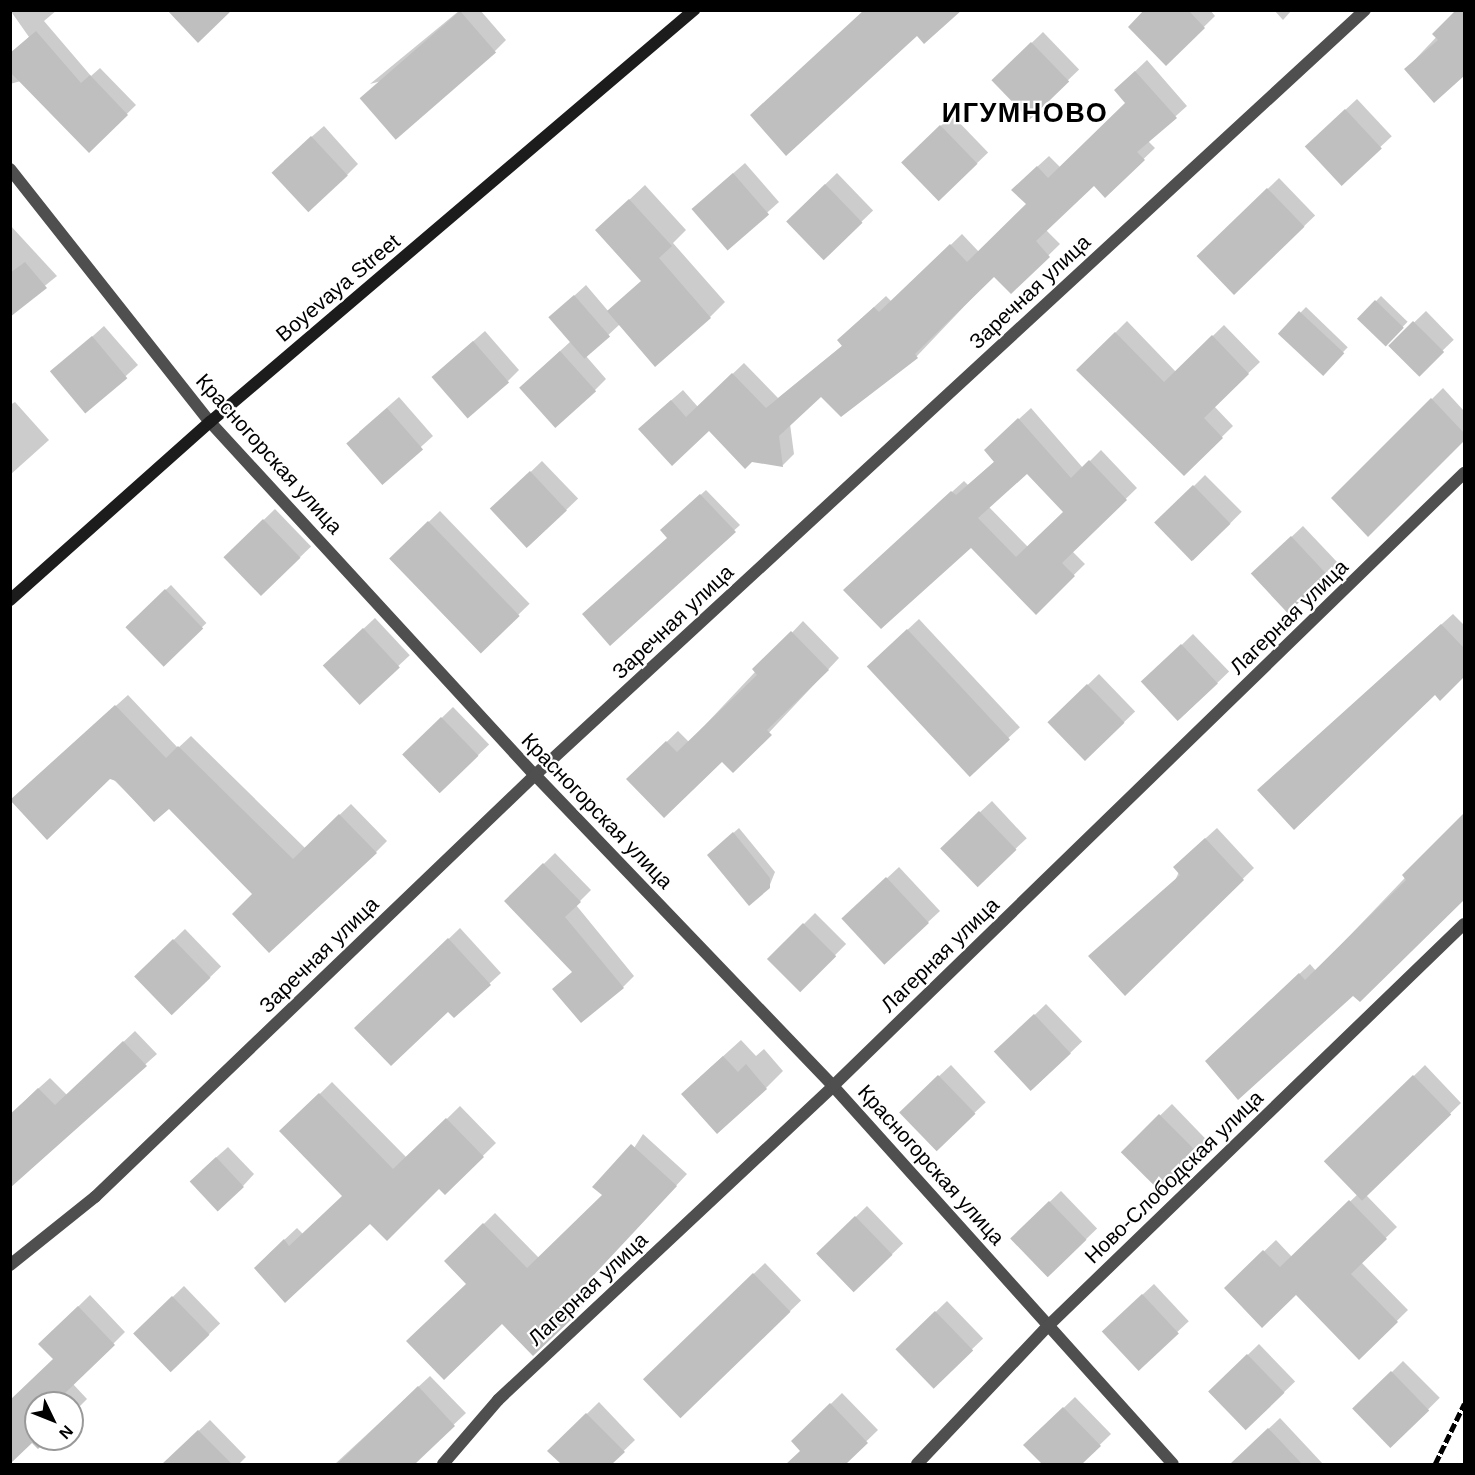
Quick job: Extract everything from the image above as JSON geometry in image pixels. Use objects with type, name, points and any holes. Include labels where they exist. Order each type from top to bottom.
[{"type":"main road","name":"Boyevaya Street","points":[[10,600],[210,422],[694,10]]},
{"type":"street","name":"Заречная улица","points":[[10,1265],[95,1197],[535,775],[1365,10]]},
{"type":"street","name":"Красногорская улица","points":[[10,169],[210,422],[535,775],[833,1086],[1173,1464]]},
{"type":"street","name":"Лагерная улица","points":[[443,1464],[498,1400],[833,1086],[1464,473]]},
{"type":"street","name":"Ново-Слободская улица","points":[[917,1464],[1049,1325],[1464,924]]},
{"type":"building","points":[[167,10],[232,10],[198,43]]},
{"type":"building","points":[[864,10],[962,10],[924,44],[917,36],[786,156],[750,115]]},
{"type":"building","points":[[1144,10],[1188,10],[1205,28],[1166,66],[1128,27]]},
{"type":"building","points":[[1456,10],[1464,10],[1464,76],[1434,103],[1404,69],[1438,40],[1432,34]]},
{"type":"building","points":[[460,11],[496,53],[396,140],[360,98]]},
{"type":"building","points":[[36,31],[81,83],[90,75],[128,115],[89,153],[10,72],[10,53]]},
{"type":"building","points":[[1031,42],[1069,82],[1030,120],[991,80]]},
{"type":"building","points":[[1135,71],[1177,118],[1137,152],[1145,160],[1105,198],[1094,186],[1036,241],[1050,257],[1011,294],[994,277],[915,354],[918,358],[841,417],[821,397],[779,436],[783,467],[752,462],[745,469],[709,431],[672,466],[638,429],[671,400],[686,417],[732,373],[766,408],[842,346],[837,340],[874,307],[879,312],[950,244],[967,262],[1026,204],[1011,190],[1037,166],[1048,178],[1125,103],[1114,90]]},
{"type":"building","points":[[1345,109],[1382,148],[1342,186],[1305,147]]},
{"type":"building","points":[[940,125],[978,164],[939,201],[901,163]]},
{"type":"building","points":[[311,136],[348,175],[308,212],[272,173]]},
{"type":"building","points":[[733,173],[769,215],[728,251],[691,209]]},
{"type":"building","points":[[825,184],[863,223],[824,260],[786,222]]},
{"type":"building","points":[[1267,188],[1305,227],[1234,295],[1197,256]]},
{"type":"building","points":[[629,199],[672,246],[659,258],[711,318],[655,367],[607,311],[641,281],[595,230]]},
{"type":"building","points":[[25,262],[47,288],[10,317],[10,273]]},
{"type":"building","points":[[574,295],[610,337],[584,359],[548,317]]},
{"type":"building","points":[[1375,300],[1404,328],[1386,346],[1357,319]]},
{"type":"building","points":[[1299,311],[1344,353],[1323,376],[1278,334]]},
{"type":"building","points":[[1413,321],[1444,352],[1419,377],[1388,346]]},
{"type":"building","points":[[1115,332],[1164,382],[1212,335],[1249,374],[1204,418],[1223,438],[1184,476],[1076,370]]},
{"type":"building","points":[[92,336],[127,378],[85,413],[50,371]]},
{"type":"building","points":[[473,341],[509,383],[468,419],[431,377]]},
{"type":"building","points":[[560,351],[596,391],[555,428],[519,388]]},
{"type":"building","points":[[1431,398],[1464,433],[1464,441],[1368,537],[1331,498]]},
{"type":"building","points":[[387,408],[423,450],[382,485],[346,443]]},
{"type":"building","points":[[1018,418],[1071,478],[1089,460],[1127,500],[1062,563],[1075,576],[1036,615],[971,548],[881,629],[843,590],[951,491],[956,495],[994,462],[984,450]],"holes":[[[1027,474],[1063,512],[1016,557],[978,518]]]},
{"type":"building","points":[[530,471],[567,510],[527,548],[490,509]]},
{"type":"building","points":[[1193,485],[1231,524],[1192,561],[1154,523]]},
{"type":"building","points":[[700,494],[736,532],[610,646],[582,614],[667,538],[660,530]]},
{"type":"building","points":[[263,519],[301,558],[261,596],[223,557]]},
{"type":"building","points":[[428,521],[520,616],[481,653],[389,559]]},
{"type":"building","points":[[1291,536],[1328,575],[1288,613],[1251,574]]},
{"type":"building","points":[[165,589],[203,629],[164,667],[125,627]]},
{"type":"building","points":[[1441,624],[1464,648],[1464,677],[1440,701],[1435,695],[1294,830],[1257,790]]},
{"type":"building","points":[[363,628],[400,667],[360,705],[323,666]]},
{"type":"building","points":[[907,629],[1010,739],[970,777],[867,667]]},
{"type":"building","points":[[791,631],[829,670],[767,730],[772,735],[733,773],[722,762],[664,818],[626,779],[666,741],[677,752],[757,675],[752,669]]},
{"type":"building","points":[[1181,644],[1218,683],[1178,721],[1141,682]]},
{"type":"building","points":[[1087,684],[1125,723],[1085,761],[1047,722]]},
{"type":"building","points":[[115,705],[166,758],[178,746],[293,859],[339,814],[377,853],[269,953],[232,914],[252,894],[169,809],[154,822],[116,781],[110,779],[47,840],[10,800]]},
{"type":"building","points":[[441,717],[479,756],[440,793],[402,755]]},
{"type":"building","points":[[979,811],[1017,850],[978,887],[940,849]]},
{"type":"building","points":[[1464,813],[1464,900],[1360,1002],[1353,996],[1238,1100],[1205,1061],[1299,973],[1305,980],[1406,880],[1402,875]]},
{"type":"building","points":[[733,832],[770,878],[770,888],[749,906],[707,855]]},
{"type":"building","points":[[1205,838],[1244,880],[1125,996],[1088,956],[1180,875],[1173,867]]},
{"type":"building","points":[[543,863],[581,902],[565,917],[624,988],[581,1023],[552,989],[572,972],[504,901]]},
{"type":"building","points":[[886,877],[929,923],[884,965],[841,919]]},
{"type":"building","points":[[803,923],[836,956],[800,992],[767,959]]},
{"type":"building","points":[[448,938],[491,985],[454,1018],[448,1012],[391,1066],[354,1028]]},
{"type":"building","points":[[173,939],[211,978],[172,1015],[134,977]]},
{"type":"building","points":[[1034,1014],[1071,1053],[1031,1091],[994,1052]]},
{"type":"building","points":[[123,1041],[147,1066],[10,1188],[10,1115],[38,1088],[55,1105]]},
{"type":"building","points":[[723,1056],[738,1072],[746,1064],[767,1089],[717,1134],[681,1094]]},
{"type":"building","points":[[938,1075],[976,1114],[937,1151],[899,1113]]},
{"type":"building","points":[[1413,1075],[1451,1115],[1362,1201],[1324,1161]]},
{"type":"building","points":[[319,1093],[393,1169],[446,1118],[484,1157],[445,1195],[439,1189],[387,1241],[370,1224],[285,1303],[254,1268],[284,1239],[289,1246],[342,1196],[279,1131]]},
{"type":"building","points":[[1159,1114],[1198,1153],[1160,1191],[1121,1152]]},
{"type":"building","points":[[631,1144],[677,1186],[563,1308],[573,1318],[533,1356],[502,1324],[444,1380],[406,1341],[466,1284],[444,1261],[483,1223],[527,1268],[602,1195],[592,1187]]},
{"type":"building","points":[[216,1157],[244,1187],[218,1212],[190,1182]]},
{"type":"building","points":[[1349,1200],[1387,1239],[1351,1274],[1398,1322],[1359,1360],[1296,1295],[1262,1328],[1224,1288],[1263,1250],[1280,1267]]},
{"type":"building","points":[[1049,1201],[1087,1240],[1048,1277],[1010,1239]]},
{"type":"building","points":[[855,1216],[893,1255],[854,1292],[816,1254]]},
{"type":"building","points":[[753,1273],[791,1312],[680,1418],[643,1379]]},
{"type":"building","points":[[1142,1294],[1179,1333],[1139,1371],[1102,1332]]},
{"type":"building","points":[[172,1296],[210,1335],[171,1372],[133,1334]]},
{"type":"building","points":[[78,1306],[115,1345],[67,1391],[24,1391],[24,1451],[10,1464],[10,1400],[53,1359],[38,1344]]},
{"type":"building","points":[[935,1311],[973,1351],[934,1389],[895,1349]]},
{"type":"building","points":[[1247,1354],[1285,1393],[1246,1430],[1208,1392]]},
{"type":"building","points":[[1391,1371],[1429,1411],[1390,1448],[1352,1409]]},
{"type":"building","points":[[418,1386],[455,1426],[415,1464],[337,1464]]},
{"type":"building","points":[[830,1403],[868,1443],[846,1464],[786,1464],[800,1451],[791,1441]]},
{"type":"building","points":[[1063,1407],[1101,1446],[1082,1464],[1042,1464],[1023,1445]]},
{"type":"building","points":[[586,1413],[625,1452],[612,1464],[561,1464],[547,1451]]},
{"type":"building","points":[[1268,1428],[1302,1464],[1230,1464]]},
{"type":"building","points":[[198,1430],[232,1464],[162,1464]]},
{"type":"railway","points":[[1435,1464],[1464,1404]]},
{"type":"district","name":"ИГУМНОВО","points":[[1025,114]]}]
